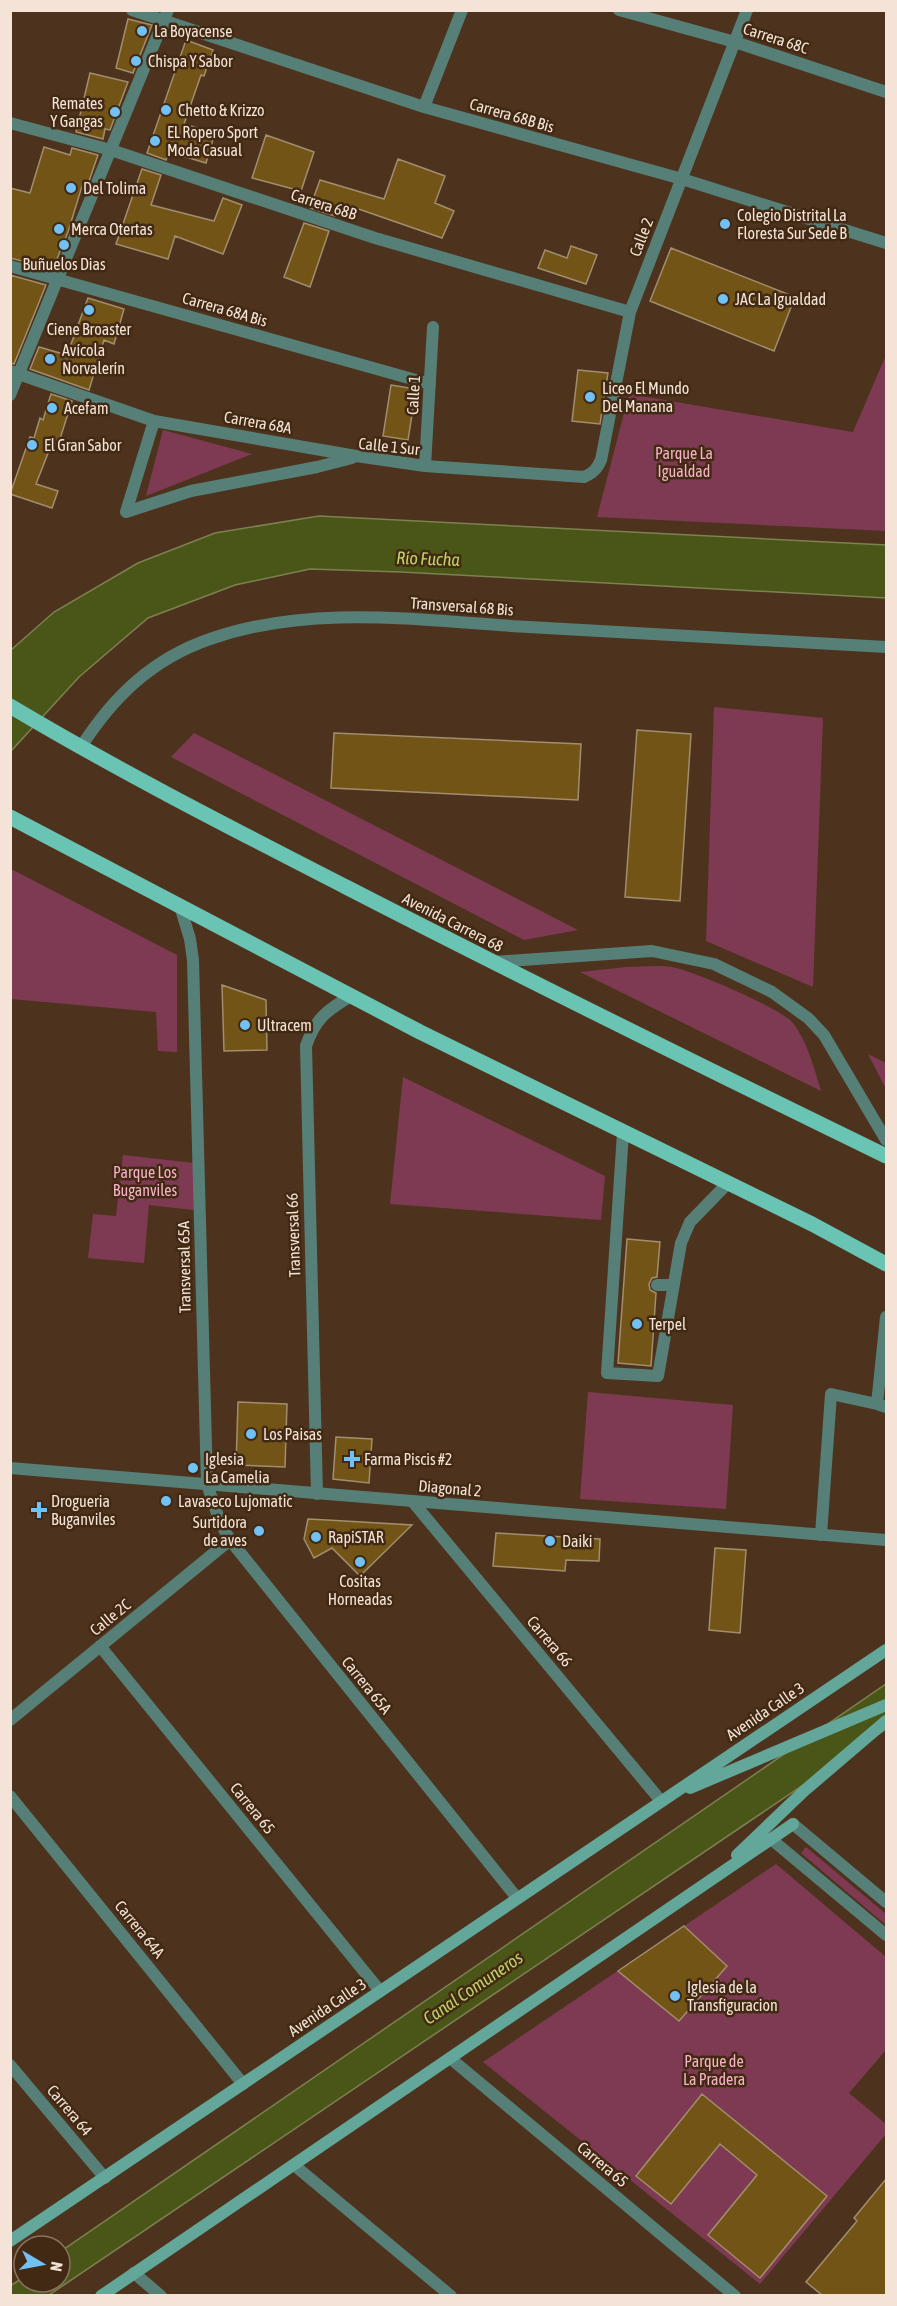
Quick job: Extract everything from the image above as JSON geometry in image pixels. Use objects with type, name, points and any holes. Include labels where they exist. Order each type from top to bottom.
[{"type":"main road","name":"Avenida Carrera 68","points":[[10,706],[253,840],[492,963],[886,1156]]},
{"type":"main road","points":[[11,818],[351,996],[623,1133],[861,1249],[886,1264]]},
{"type":"main road","name":"Avenida Calle 3","points":[[10,2241],[886,1650]]},
{"type":"main road","name":"Avenida Calle 3","points":[[661,1801],[886,1705]]},
{"type":"main road","points":[[710,1881],[804,1791],[886,1721]]},
{"type":"main road","points":[[101,2295],[793,1824]]},
{"type":"street","name":"Carrera 68B Bis","points":[[132,10],[165,16],[424,107],[681,179],[886,243]]},
{"type":"street","points":[[424,107],[462,10]]},
{"type":"street","name":"Carrera 68C","points":[[619,10],[735,42],[886,92]]},
{"type":"street","name":"Calle 2","points":[[584,477],[597,470],[601,460],[630,312],[747,10]]},
{"type":"street","points":[[10,395],[14,373],[58,280],[165,16]]},
{"type":"street","name":"Carrera 68B","points":[[10,123],[111,150],[375,238],[630,312]]},
{"type":"street","name":"Carrera 68A Bis","points":[[10,266],[430,384]]},
{"type":"street","name":"Calle 1","points":[[425,466],[433,327]]},
{"type":"street","name":"Carrera 68A","points":[[14,373],[154,421],[356,456]]},
{"type":"street","name":"Calle 1 Sur","points":[[154,421],[126,512],[191,491],[317,468],[356,456],[425,466],[584,477]]},
{"type":"street","name":"Transversal 68 Bis","points":[[81,747],[115,700],[148,671],[184,650],[243,630],[315,618],[370,616],[886,647]]},
{"type":"street","name":"Transversal 65A","points":[[180,906],[190,939],[193,960],[207,1484]]},
{"type":"street","points":[[492,963],[652,951],[714,964],[772,992],[808,1018],[824,1035],[886,1140]]},
{"type":"street","name":"Transversal 66","points":[[317,1494],[306,1046],[311,1029],[318,1020],[327,1011],[351,996]]},
{"type":"street","points":[[623,1133],[618,1282],[607,1373],[658,1376],[681,1243],[690,1222],[727,1184]]},
{"type":"street","points":[[657,1284],[674,1286]]},
{"type":"street","points":[[820,1535],[831,1394],[882,1405],[886,1317]]},
{"type":"street","name":"Diagonal 2","points":[[10,1468],[886,1540]]},
{"type":"street","name":"Carrera 65A","points":[[207,1484],[220,1522],[230,1540],[517,1898]]},
{"type":"street","name":"Carrera 66","points":[[413,1502],[661,1801]]},
{"type":"street","name":"Calle 2C","points":[[10,1720],[230,1540]]},
{"type":"street","name":"Carrera 65","points":[[100,1646],[380,1991]]},
{"type":"street","name":"Carrera 64A","points":[[10,1796],[243,2084]]},
{"type":"street","points":[[793,1824],[886,1902]]},
{"type":"street","points":[[771,1839],[886,1935]]},
{"type":"street","name":"Carrera 65","points":[[450,2058],[735,2295]]},
{"type":"street","name":"Carrera 64","points":[[10,2065],[105,2178]]},
{"type":"street","points":[[294,2165],[451,2295]]},
{"type":"street","points":[[134,2273],[161,2295]]},
{"type":"green space","name":"Parque La Igualdad","points":[[886,355],[886,531],[597,517],[629,394],[853,432]]},
{"type":"green space","points":[[163,430],[252,454],[146,496]]},
{"type":"green space","points":[[714,707],[823,718],[813,987],[706,941]]},
{"type":"green space","points":[[194,733],[578,930],[524,940],[171,757]]},
{"type":"green space","points":[[11,869],[177,955],[177,1052],[158,1051],[156,1012],[11,999]]},
{"type":"green space","points":[[667,966],[683,970],[736,991],[785,1016],[793,1023],[803,1039],[821,1091],[580,972],[626,967]]},
{"type":"green space","points":[[868,1054],[886,1063],[886,1089]]},
{"type":"green space","points":[[403,1077],[605,1176],[601,1220],[390,1204]]},
{"type":"green space","name":"Parque Los Buganviles","points":[[123,1155],[203,1164],[202,1211],[149,1205],[144,1263],[88,1258],[93,1214],[116,1216]]},
{"type":"green space","points":[[588,1392],[733,1405],[726,1509],[580,1499]]},
{"type":"green space","points":[[806,1847],[886,1914],[886,1925],[801,1853]]},
{"type":"green space","name":"Parque de La Pradera","points":[[776,1864],[886,1957],[886,2050],[849,2093],[886,2124],[886,2134],[760,2284],[483,2062]]},
{"type":"water","name":"Río Fucha","points":[[319,516],[886,545],[886,598],[310,569],[235,585],[148,618],[79,677],[11,751],[11,650],[54,612],[138,563],[215,533]]},
{"type":"water","name":"Canal Comuneros","points":[[886,1684],[886,1729],[72,2279],[72,2244]]},
{"type":"water","points":[[12,2285],[12,2294],[50,2294],[11,2295],[10,2286]]},
{"type":"building","points":[[128,19],[152,25],[133,73],[116,68]]},
{"type":"building","points":[[186,40],[213,50],[204,76],[201,75],[184,124],[215,133],[206,163],[169,152],[166,160],[147,153]]},
{"type":"building","points":[[90,73],[128,82],[110,130],[105,129],[103,139],[76,132]]},
{"type":"building","points":[[266,135],[314,152],[301,191],[252,178]]},
{"type":"building","points":[[44,147],[70,155],[72,148],[98,155],[88,184],[83,183],[68,232],[53,269],[10,258],[10,188],[30,193]]},
{"type":"building","points":[[398,159],[445,176],[435,203],[454,211],[442,238],[350,206],[349,210],[338,206],[335,216],[310,208],[320,180],[384,199]]},
{"type":"building","points":[[142,169],[161,175],[151,205],[214,221],[223,198],[242,205],[223,254],[175,236],[168,259],[116,244]]},
{"type":"building","points":[[304,223],[329,231],[310,287],[284,277]]},
{"type":"building","points":[[571,246],[597,255],[586,284],[538,268],[545,250],[567,258]]},
{"type":"building","name":"JAC La Igualdad","points":[[671,248],[795,297],[774,351],[650,301]]},
{"type":"building","points":[[10,275],[46,285],[14,364],[10,363]]},
{"type":"building","points":[[88,298],[124,309],[114,344],[104,340],[89,390],[30,369],[39,347],[67,355]]},
{"type":"building","name":"Liceo El Mundo Del Manana","points":[[578,370],[608,373],[600,424],[572,421]]},
{"type":"building","points":[[391,385],[416,389],[408,440],[383,436]]},
{"type":"building","points":[[51,394],[72,401],[58,445],[52,443],[36,484],[58,491],[52,508],[10,494],[30,437],[34,438],[40,418],[43,420]]},
{"type":"building","points":[[637,730],[691,734],[680,901],[625,897]]},
{"type":"building","points":[[334,733],[581,744],[578,800],[331,788]]},
{"type":"building","name":"Ultracem","points":[[222,985],[266,1000],[267,1050],[224,1051]]},
{"type":"building","name":"Terpel","points":[[627,1239],[660,1242],[657,1277],[652,1278],[649,1284],[650,1290],[656,1293],[651,1366],[618,1363]]},
{"type":"building","points":[[238,1402],[287,1404],[285,1467],[236,1465]]},
{"type":"building","name":"Farma Piscis #2","points":[[336,1437],[372,1439],[369,1483],[333,1479]]},
{"type":"building","name":"Cositas Horneadas","points":[[308,1519],[412,1525],[360,1576],[332,1548],[314,1558],[304,1539]]},
{"type":"building","points":[[496,1533],[600,1539],[599,1561],[566,1560],[565,1571],[493,1566]]},
{"type":"building","points":[[715,1548],[746,1550],[740,1633],[709,1630]]},
{"type":"building","name":"Iglesia de la Transfiguracion","points":[[684,1926],[727,1966],[679,2021],[618,1971]]},
{"type":"building","points":[[702,2094],[827,2196],[760,2278],[708,2235],[757,2175],[720,2144],[671,2204],[636,2176]]},
{"type":"building","points":[[886,2179],[886,2295],[822,2295],[806,2282],[857,2221],[854,2218]]},
{"type":"place","name":"La Boyacense","points":[[142,31]]},
{"type":"place","name":"Chispa Y Sabor","points":[[136,61]]},
{"type":"place","name":"Chetto & Krizzo","points":[[166,110]]},
{"type":"place","name":"Remates Y Gangas","points":[[115,112]]},
{"type":"place","name":"EL Ropero Sport Moda Casual","points":[[155,141]]},
{"type":"place","name":"Del Tolima","points":[[71,188]]},
{"type":"place","name":"Colegio Distrital La Floresta Sur Sede B","points":[[725,224]]},
{"type":"place","name":"Merca Otertas","points":[[59,229]]},
{"type":"place","name":"Buñuelos Dias","points":[[64,245]]},
{"type":"place","name":"JAC La Igualdad","points":[[723,299]]},
{"type":"place","name":"Ciene Broaster","points":[[89,310]]},
{"type":"place","name":"Avícola Norvalerín","points":[[50,359]]},
{"type":"place","name":"Liceo El Mundo Del Manana","points":[[590,397]]},
{"type":"place","name":"Acefam","points":[[52,408]]},
{"type":"place","name":"El Gran Sabor","points":[[32,445]]},
{"type":"place","name":"Ultracem","points":[[245,1025]]},
{"type":"place","name":"Terpel","points":[[637,1324]]},
{"type":"place","name":"Los Paisas","points":[[251,1434]]},
{"type":"place","name":"Farma Piscis #2","points":[[352,1459]]},
{"type":"place","name":"Iglesia La Camelia","points":[[193,1468]]},
{"type":"place","name":"Lavaseco Lujomatic","points":[[166,1501]]},
{"type":"place","name":"Drogueria Buganviles","points":[[39,1510]]},
{"type":"place","name":"Surtidora de aves","points":[[259,1531]]},
{"type":"place","name":"RapiSTAR","points":[[316,1537]]},
{"type":"place","name":"Daiki","points":[[550,1541]]},
{"type":"place","name":"Cositas Horneadas","points":[[360,1562]]},
{"type":"place","name":"Iglesia de la Transfiguracion","points":[[675,1996]]}]
